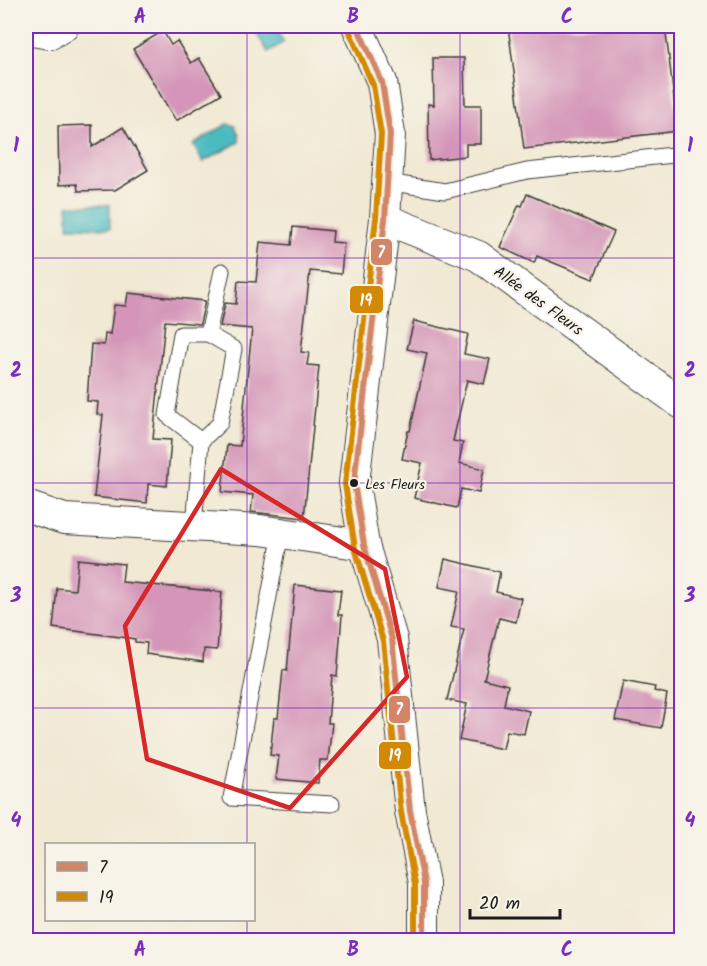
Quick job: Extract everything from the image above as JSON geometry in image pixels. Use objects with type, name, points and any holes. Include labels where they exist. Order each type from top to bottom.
[{"type":"street","points":[[26,30],[50,34],[63,26]]},
{"type":"street","points":[[357,26],[382,82],[390,134],[385,219],[354,483],[364,545],[392,639],[410,811],[424,883],[424,940]]},
{"type":"street","name":"Allée des Fleurs","points":[[385,219],[478,256],[681,404]]},
{"type":"street","points":[[26,506],[64,519],[280,533],[364,545]]},
{"type":"lane","points":[[386,182],[445,191],[527,171],[681,154]]},
{"type":"lane","points":[[208,334],[222,271]]},
{"type":"lane","points":[[194,526],[201,441],[220,423],[234,349],[208,334],[181,334],[167,415],[201,441]]},
{"type":"lane","points":[[280,533],[231,798],[332,804]]},
{"type":"highlighted area","points":[[221,469],[385,569],[407,677],[290,808],[147,759],[125,626]]},
{"type":"water","points":[[252,26],[274,26],[284,42],[268,52]]},
{"type":"water","points":[[227,124],[235,126],[239,142],[203,162],[193,145]]},
{"type":"water","points":[[68,205],[110,205],[110,228],[68,227]]},
{"type":"building","points":[[508,26],[665,26],[678,131],[524,149]]},
{"type":"building","points":[[163,31],[171,45],[177,41],[191,63],[199,58],[221,94],[176,121],[133,49]]},
{"type":"building","points":[[433,58],[464,58],[465,105],[481,105],[481,144],[466,144],[466,156],[429,160],[428,104],[434,105]]},
{"type":"building","points":[[92,125],[92,147],[123,127],[148,170],[115,190],[78,191],[77,184],[59,185],[58,126]]},
{"type":"building","points":[[527,194],[614,232],[593,279],[537,256],[534,263],[500,247],[519,205],[522,206]]},
{"type":"building","points":[[293,227],[333,231],[332,242],[344,243],[341,274],[310,271],[301,352],[309,353],[307,365],[319,366],[304,518],[251,512],[253,495],[222,492],[227,445],[240,446],[252,329],[220,326],[225,303],[236,304],[238,281],[256,282],[260,242],[291,245]]},
{"type":"building","points":[[128,293],[205,301],[200,324],[165,321],[153,439],[171,440],[167,486],[148,484],[147,503],[94,497],[103,415],[97,414],[98,402],[87,401],[91,344],[104,345],[105,333],[110,334],[114,305],[126,306]]},
{"type":"building","points":[[414,321],[468,334],[464,354],[490,359],[484,384],[467,380],[453,441],[463,443],[459,463],[484,469],[479,493],[461,489],[457,508],[414,498],[422,463],[402,459],[427,353],[407,349]]},
{"type":"building","points":[[78,559],[124,564],[122,582],[222,592],[217,650],[204,649],[203,662],[146,654],[147,643],[135,642],[135,639],[53,628],[57,588],[75,590]]},
{"type":"building","points":[[445,559],[500,572],[496,592],[521,598],[516,622],[499,618],[484,679],[508,685],[504,705],[529,711],[524,734],[507,731],[503,749],[459,740],[467,704],[447,700],[464,629],[451,627],[459,591],[439,587]]},
{"type":"building","points":[[295,585],[341,590],[338,615],[342,615],[337,676],[332,675],[328,723],[332,723],[328,760],[320,760],[318,783],[276,779],[279,756],[270,755],[274,718],[278,718],[283,670],[287,671]]},
{"type":"building","points":[[623,681],[655,687],[654,691],[667,694],[661,728],[615,720]]},
{"type":"transit line","name":"7","points":[[357,26],[382,82],[390,134],[385,219],[354,483],[364,545],[392,639],[410,811],[424,883],[424,940]]},
{"type":"transit line","name":"19","points":[[349,30],[373,85],[381,134],[376,218],[345,484],[355,548],[383,641],[401,812],[415,884],[415,940]]},
{"type":"place","name":"Les Fleurs","points":[[354,483]]}]
